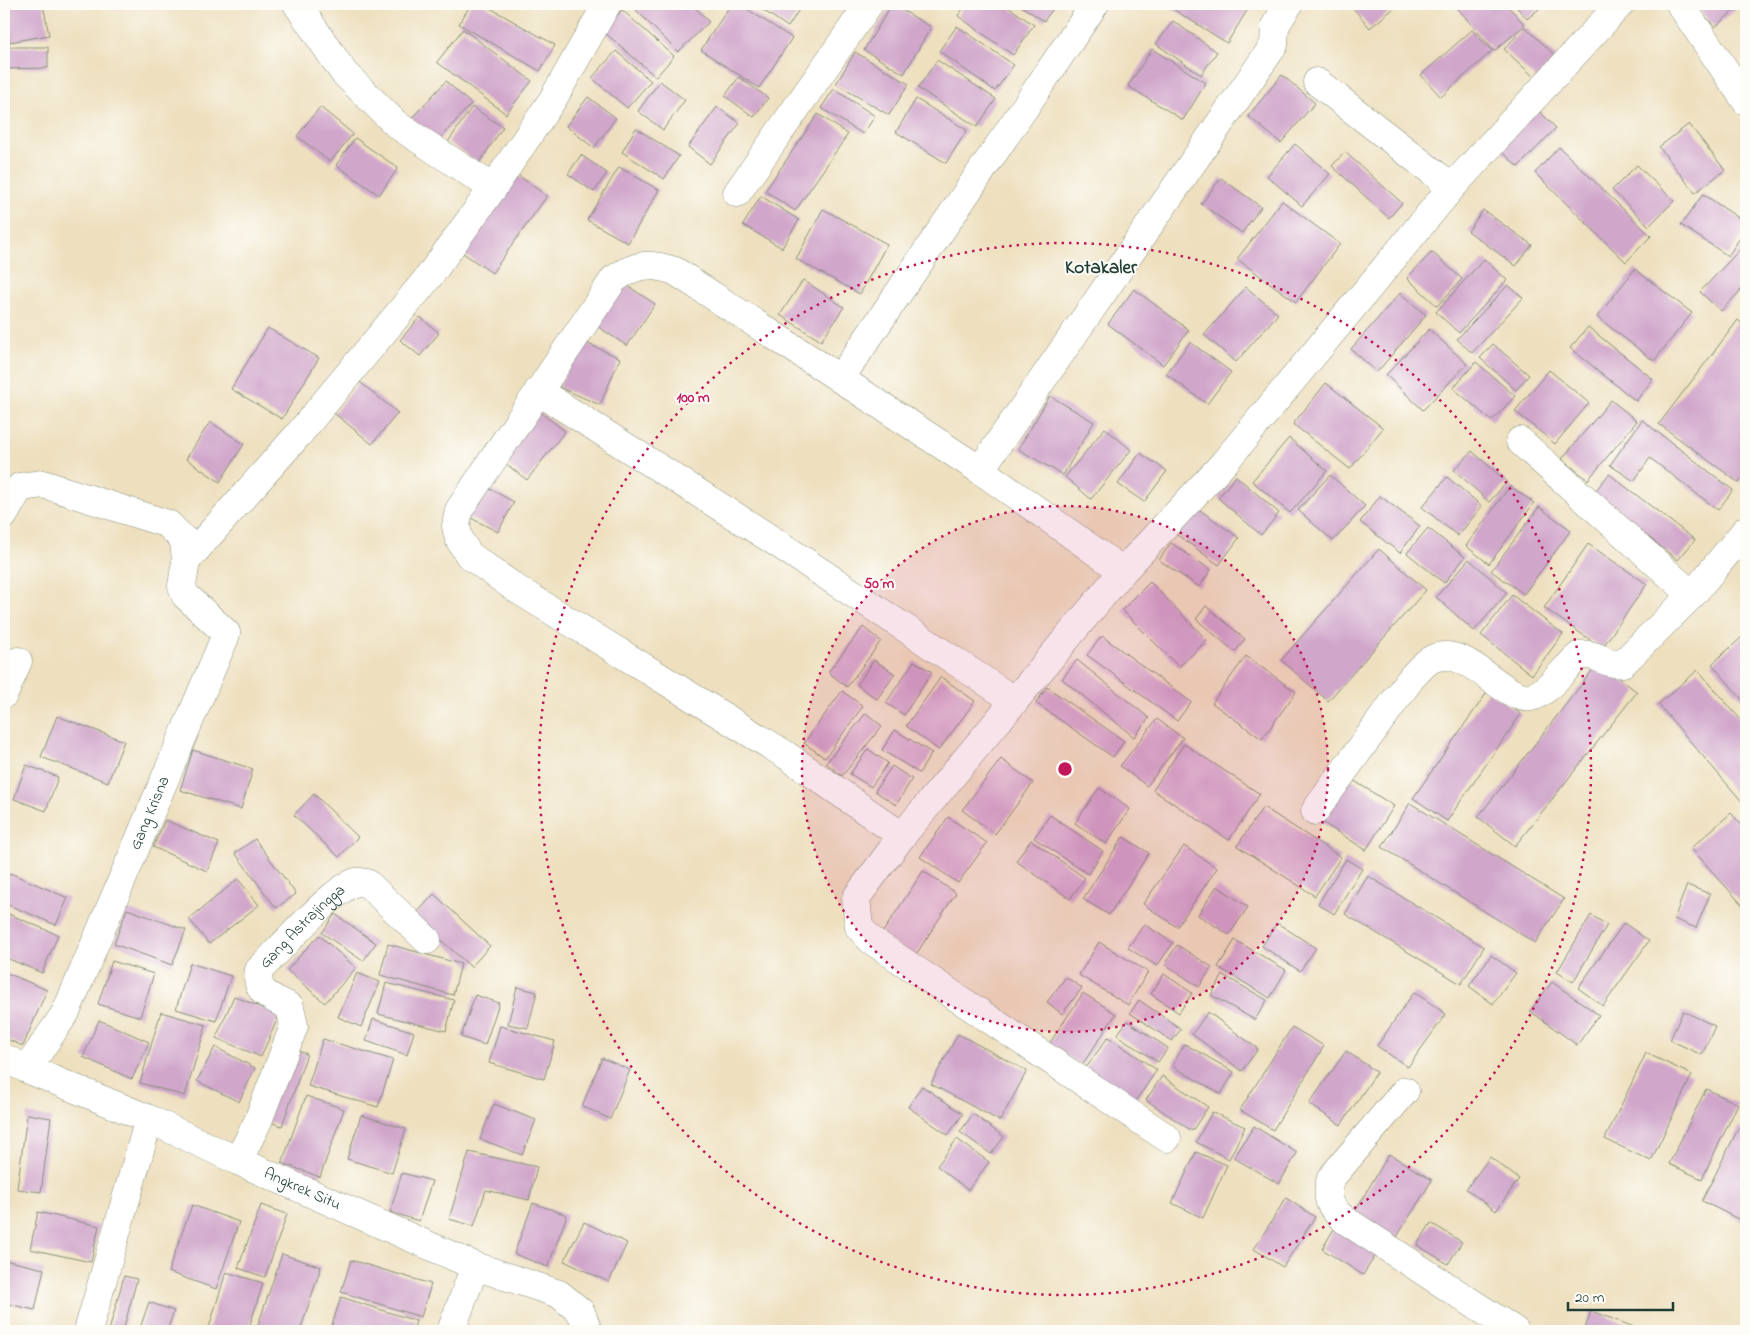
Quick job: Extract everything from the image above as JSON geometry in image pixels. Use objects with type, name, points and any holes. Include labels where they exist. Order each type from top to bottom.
[{"type":"street","points":[[297,4],[344,73],[397,125],[493,188]]},
{"type":"street","points":[[186,561],[298,435],[428,278],[493,188],[553,99],[607,4]]},
{"type":"street","points":[[737,193],[869,4]]},
{"type":"street","points":[[840,380],[1095,4]]},
{"type":"street","points":[[980,470],[1274,45],[1275,26],[1289,4]]},
{"type":"street","points":[[1167,1138],[871,940],[860,927],[856,898],[902,836],[1123,571],[1223,464],[1452,187],[1620,4]]},
{"type":"street","points":[[1680,4],[1746,101]]},
{"type":"street","points":[[1317,82],[1452,187]]},
{"type":"street","points":[[902,836],[786,755],[515,588],[469,555],[459,539],[456,526],[459,510],[614,279],[632,267],[651,265],[675,271],[980,470],[1123,571]]},
{"type":"street","points":[[538,391],[774,541],[1015,701]]},
{"type":"street","points":[[1520,441],[1692,594]]},
{"type":"street","points":[[4,515],[20,487],[43,484],[168,524],[184,540],[186,561]]},
{"type":"street","points":[[1315,811],[1412,676],[1430,660],[1439,656],[1451,656],[1479,669],[1519,697],[1531,697],[1541,693],[1580,655],[1594,654],[1612,664],[1623,662],[1692,594],[1746,530]]},
{"type":"street","name":"Gang Krisna","points":[[15,1064],[66,1012],[225,637],[226,633],[185,595],[182,586],[186,561]]},
{"type":"street","points":[[4,694],[18,661]]},
{"type":"street","name":"Gang Astrajingga","points":[[238,1161],[258,1121],[294,1026],[290,1007],[260,989],[257,982],[259,970],[313,915],[346,887],[358,882],[367,884],[427,940]]},
{"type":"street","name":"Angkrek Situ","points":[[15,1064],[149,1119],[238,1161],[475,1266],[559,1294],[582,1312],[588,1331]]},
{"type":"street","points":[[1405,1091],[1330,1178],[1327,1189],[1328,1202],[1333,1211],[1345,1220],[1515,1331]]},
{"type":"street","points":[[88,1331],[149,1119]]},
{"type":"street","points":[[451,1331],[475,1266]]},
{"type":"building","points":[[4,4],[43,4],[49,35],[10,42]]},
{"type":"building","points":[[471,4],[483,4],[555,45],[540,71],[459,24]]},
{"type":"building","points":[[630,4],[692,4],[709,22],[678,52]]},
{"type":"building","points":[[731,4],[739,4],[792,38],[759,88],[701,50]]},
{"type":"building","points":[[754,4],[794,4],[800,8],[788,27]]},
{"type":"building","points":[[892,4],[931,27],[904,74],[864,50]]},
{"type":"building","points":[[966,4],[1004,4],[1034,25],[1013,55],[958,16]]},
{"type":"building","points":[[1018,4],[1056,4],[1044,21]]},
{"type":"building","points":[[1165,4],[1239,4],[1248,9],[1227,43]]},
{"type":"building","points":[[1358,4],[1399,4],[1370,28],[1353,8]]},
{"type":"building","points":[[1454,4],[1506,4],[1525,25],[1494,51]]},
{"type":"building","points":[[1514,4],[1545,4],[1527,19]]},
{"type":"building","points":[[1694,4],[1734,4],[1737,8],[1715,27]]},
{"type":"building","points":[[622,10],[674,56],[656,77],[603,31]]},
{"type":"building","points":[[1173,21],[1217,52],[1201,75],[1156,44]]},
{"type":"building","points":[[957,26],[1014,65],[995,91],[939,51]]},
{"type":"building","points":[[1525,27],[1557,57],[1536,79],[1504,49]]},
{"type":"building","points":[[463,29],[532,81],[506,114],[437,62]]},
{"type":"building","points":[[1472,30],[1492,51],[1441,97],[1421,75]]},
{"type":"building","points":[[6,47],[48,47],[48,68],[6,69]]},
{"type":"building","points":[[1152,49],[1206,83],[1183,120],[1128,86]]},
{"type":"building","points":[[616,51],[651,81],[627,108],[592,78]]},
{"type":"building","points":[[855,52],[909,84],[889,115],[836,84]]},
{"type":"building","points":[[937,60],[996,99],[977,127],[918,88]]},
{"type":"building","points":[[1282,75],[1315,103],[1281,143],[1248,116]]},
{"type":"building","points":[[739,77],[768,98],[754,117],[725,96]]},
{"type":"building","points":[[446,81],[471,104],[435,144],[409,121]]},
{"type":"building","points":[[660,81],[685,100],[663,130],[638,111]]},
{"type":"building","points":[[834,89],[875,116],[863,134],[821,108]]},
{"type":"building","points":[[588,97],[616,118],[594,148],[566,126]]},
{"type":"building","points":[[916,99],[967,130],[946,163],[896,132]]},
{"type":"building","points":[[320,107],[353,134],[330,162],[297,136]]},
{"type":"building","points":[[472,107],[503,127],[479,163],[448,142]]},
{"type":"building","points":[[717,107],[740,123],[710,164],[688,147]]},
{"type":"building","points":[[1536,108],[1556,128],[1518,167],[1497,147]]},
{"type":"building","points":[[818,114],[848,134],[795,211],[765,191]]},
{"type":"building","points":[[1689,124],[1725,170],[1695,193],[1659,147]]},
{"type":"building","points":[[636,128],[679,156],[664,179],[622,152]]},
{"type":"building","points":[[355,138],[398,168],[379,195],[336,165]]},
{"type":"building","points":[[1295,144],[1330,174],[1302,206],[1267,176]]},
{"type":"building","points":[[1559,147],[1651,236],[1626,262],[1535,173]]},
{"type":"building","points":[[1345,152],[1402,203],[1389,218],[1332,166]]},
{"type":"building","points":[[581,155],[607,173],[594,192],[568,174]]},
{"type":"building","points":[[1637,165],[1674,201],[1649,226],[1612,190]]},
{"type":"building","points":[[619,167],[659,190],[628,243],[587,220]]},
{"type":"building","points":[[515,173],[547,196],[492,273],[460,251]]},
{"type":"building","points":[[1221,178],[1261,207],[1242,233],[1201,204]]},
{"type":"building","points":[[1703,194],[1746,223],[1746,229],[1728,256],[1681,225]]},
{"type":"building","points":[[761,196],[799,220],[782,248],[743,225]]},
{"type":"building","points":[[1282,201],[1340,244],[1296,302],[1237,259]]},
{"type":"building","points":[[823,209],[887,244],[860,294],[796,259]]},
{"type":"building","points":[[1483,210],[1532,245],[1516,266],[1468,231]]},
{"type":"building","points":[[1746,243],[1746,285],[1721,311],[1700,292]]},
{"type":"building","points":[[1432,252],[1462,279],[1437,306],[1407,278]]},
{"type":"building","points":[[1484,259],[1507,280],[1459,333],[1436,312]]},
{"type":"building","points":[[1635,269],[1692,313],[1654,361],[1597,317]]},
{"type":"building","points":[[803,280],[844,307],[821,341],[780,315]]},
{"type":"building","points":[[622,282],[655,304],[627,346],[594,324]]},
{"type":"building","points":[[1508,285],[1523,298],[1472,353],[1457,339]]},
{"type":"building","points":[[1246,287],[1278,314],[1236,362],[1204,335]]},
{"type":"building","points":[[1134,289],[1189,330],[1163,365],[1108,324]]},
{"type":"building","points":[[1400,293],[1426,315],[1377,372],[1351,349]]},
{"type":"building","points":[[420,317],[439,333],[420,356],[400,340]]},
{"type":"building","points":[[1738,320],[1746,327],[1746,473],[1739,483],[1659,424]]},
{"type":"building","points":[[1588,327],[1653,379],[1636,401],[1570,348]]},
{"type":"building","points":[[268,328],[319,358],[282,419],[231,389]]},
{"type":"building","points":[[1429,329],[1467,364],[1423,410],[1386,375]]},
{"type":"building","points":[[580,340],[620,358],[600,405],[559,387]]},
{"type":"building","points":[[1190,342],[1231,372],[1207,404],[1166,374]]},
{"type":"building","points":[[1493,344],[1529,375],[1516,390],[1480,358]]},
{"type":"building","points":[[1476,362],[1515,396],[1492,421],[1453,388]]},
{"type":"building","points":[[1549,370],[1589,403],[1555,444],[1515,411]]},
{"type":"building","points":[[360,382],[398,413],[372,444],[334,413]]},
{"type":"building","points":[[1326,383],[1383,428],[1350,469],[1293,424]]},
{"type":"building","points":[[1050,396],[1094,422],[1063,475],[1018,449]]},
{"type":"building","points":[[1611,400],[1637,421],[1588,480],[1562,459]]},
{"type":"building","points":[[540,412],[565,431],[527,480],[501,460]]},
{"type":"building","points":[[1642,420],[1733,490],[1718,510],[1650,458],[1634,481],[1610,465]]},
{"type":"building","points":[[210,422],[244,444],[220,482],[186,459]]},
{"type":"building","points":[[1105,428],[1131,450],[1091,499],[1065,477]]},
{"type":"building","points":[[1289,438],[1327,471],[1290,513],[1252,481]]},
{"type":"building","points":[[1472,451],[1507,482],[1489,502],[1454,470]]},
{"type":"building","points":[[1140,453],[1167,471],[1144,502],[1118,484]]},
{"type":"building","points":[[1609,474],[1695,540],[1678,560],[1593,494]]},
{"type":"building","points":[[1330,475],[1365,506],[1333,541],[1298,510]]},
{"type":"building","points":[[1236,476],[1279,513],[1261,535],[1218,498]]},
{"type":"building","points":[[1447,477],[1482,506],[1458,536],[1422,507]]},
{"type":"building","points":[[483,485],[514,502],[498,532],[467,516]]},
{"type":"building","points":[[1510,486],[1534,503],[1489,564],[1466,546]]},
{"type":"building","points":[[1380,496],[1420,526],[1400,553],[1360,522]]},
{"type":"building","points":[[1196,507],[1239,538],[1219,565],[1176,534]]},
{"type":"building","points":[[1539,507],[1571,530],[1524,594],[1491,571]]},
{"type":"building","points":[[1428,528],[1465,557],[1444,583],[1407,553]]},
{"type":"building","points":[[1171,543],[1211,570],[1199,587],[1159,560]]},
{"type":"building","points":[[1588,544],[1647,584],[1602,648],[1544,608]]},
{"type":"building","points":[[1379,549],[1426,590],[1328,701],[1281,660]]},
{"type":"building","points":[[1469,559],[1507,593],[1474,631],[1436,597]]},
{"type":"building","points":[[1150,582],[1207,640],[1179,667],[1122,610]]},
{"type":"building","points":[[1512,595],[1563,634],[1532,675],[1481,635]]},
{"type":"building","points":[[1206,606],[1245,639],[1235,652],[1196,619]]},
{"type":"building","points":[[863,627],[881,641],[847,687],[828,672]]},
{"type":"building","points":[[1102,636],[1191,702],[1177,721],[1087,655]]},
{"type":"building","points":[[1743,636],[1746,640],[1746,704],[1712,664]]},
{"type":"building","points":[[1246,656],[1296,692],[1262,739],[1212,703]]},
{"type":"building","points":[[874,660],[895,674],[877,699],[857,685]]},
{"type":"building","points":[[1077,660],[1149,718],[1134,737],[1062,679]]},
{"type":"building","points":[[914,661],[932,672],[904,715],[886,703]]},
{"type":"building","points":[[1599,662],[1637,692],[1515,846],[1478,817]]},
{"type":"building","points":[[1698,670],[1746,726],[1746,806],[1658,704]]},
{"type":"building","points":[[941,677],[975,701],[939,750],[906,726]]},
{"type":"building","points":[[1047,687],[1124,741],[1113,757],[1036,703]]},
{"type":"building","points":[[842,691],[863,706],[825,758],[804,743]]},
{"type":"building","points":[[1488,691],[1521,714],[1447,821],[1413,798]]},
{"type":"building","points":[[866,713],[882,726],[842,776],[826,763]]},
{"type":"building","points":[[57,716],[124,741],[108,782],[41,757]]},
{"type":"building","points":[[1157,719],[1183,738],[1147,786],[1120,766]]},
{"type":"building","points":[[895,730],[932,753],[919,773],[882,750]]},
{"type":"building","points":[[1184,744],[1260,794],[1229,840],[1153,790]]},
{"type":"building","points":[[868,749],[888,763],[871,787],[850,774]]},
{"type":"building","points":[[193,750],[253,769],[241,809],[180,790]]},
{"type":"building","points":[[1001,759],[1033,783],[995,834],[962,810]]},
{"type":"building","points":[[26,765],[58,777],[46,811],[14,799]]},
{"type":"building","points":[[892,766],[912,779],[896,805],[875,791]]},
{"type":"building","points":[[1345,775],[1394,806],[1366,850],[1317,819]]},
{"type":"building","points":[[1099,788],[1130,809],[1106,844],[1075,823]]},
{"type":"building","points":[[314,794],[358,837],[339,857],[294,815]]},
{"type":"building","points":[[1410,803],[1564,899],[1535,943],[1382,847]]},
{"type":"building","points":[[1263,807],[1341,857],[1315,896],[1237,846]]},
{"type":"building","points":[[1731,813],[1746,830],[1746,909],[1691,848]]},
{"type":"building","points":[[1050,815],[1103,851],[1088,874],[1034,838]]},
{"type":"building","points":[[948,817],[987,843],[958,883],[920,857]]},
{"type":"building","points":[[165,820],[219,843],[207,871],[153,847]]},
{"type":"building","points":[[1123,837],[1149,853],[1109,915],[1083,899]]},
{"type":"building","points":[[255,839],[296,894],[276,908],[235,853]]},
{"type":"building","points":[[1031,840],[1085,878],[1070,899],[1016,861]]},
{"type":"building","points":[[1184,846],[1217,868],[1177,927],[1143,904]]},
{"type":"building","points":[[1346,859],[1362,869],[1334,914],[1318,904]]},
{"type":"building","points":[[923,871],[956,893],[915,956],[881,935]]},
{"type":"building","points":[[10,873],[68,898],[56,925],[4,903],[4,888]]},
{"type":"building","points":[[1368,876],[1484,947],[1461,984],[1345,914]]},
{"type":"building","points":[[238,879],[259,905],[209,944],[189,919]]},
{"type":"building","points":[[1687,885],[1710,894],[1696,928],[1674,919]]},
{"type":"building","points":[[1217,886],[1248,907],[1229,935],[1198,915]]},
{"type":"building","points":[[434,894],[490,946],[471,967],[414,916]]},
{"type":"building","points":[[127,909],[186,930],[172,965],[114,944]]},
{"type":"building","points":[[4,912],[58,935],[42,973],[4,957]]},
{"type":"building","points":[[335,914],[376,943],[363,961],[322,933]]},
{"type":"building","points":[[1591,915],[1607,925],[1573,982],[1557,972]]},
{"type":"building","points":[[1277,923],[1316,948],[1300,971],[1262,946]]},
{"type":"building","points":[[1624,923],[1649,941],[1603,1006],[1578,988]]},
{"type":"building","points":[[1144,924],[1173,943],[1157,966],[1128,948]]},
{"type":"building","points":[[319,935],[356,968],[325,1003],[287,970]]},
{"type":"building","points":[[1235,940],[1286,970],[1270,998],[1218,967]]},
{"type":"building","points":[[1099,942],[1148,972],[1128,1005],[1079,975]]},
{"type":"building","points":[[388,944],[461,964],[453,995],[380,975]]},
{"type":"building","points":[[1177,945],[1212,967],[1199,987],[1165,964]]},
{"type":"building","points":[[1491,955],[1516,973],[1493,1004],[1469,986]]},
{"type":"building","points":[[112,961],[154,974],[140,1017],[98,1004]]},
{"type":"building","points":[[190,963],[231,976],[216,1021],[176,1009]]},
{"type":"building","points":[[7,973],[47,990],[23,1046],[4,1038],[4,982]]},
{"type":"building","points":[[357,973],[380,982],[361,1027],[338,1017]]},
{"type":"building","points":[[1164,974],[1192,993],[1179,1013],[1151,994]]},
{"type":"building","points":[[1223,975],[1267,1000],[1255,1020],[1211,995]]},
{"type":"building","points":[[1066,977],[1082,988],[1062,1014],[1047,1002]]},
{"type":"building","points":[[1552,982],[1599,1015],[1577,1045],[1530,1011]]},
{"type":"building","points":[[386,983],[454,1000],[446,1031],[378,1014]]},
{"type":"building","points":[[517,987],[537,992],[528,1028],[508,1024]]},
{"type":"building","points":[[1414,992],[1446,1014],[1408,1067],[1377,1046]]},
{"type":"building","points":[[1083,993],[1116,1014],[1082,1065],[1049,1044]]},
{"type":"building","points":[[475,995],[499,1003],[485,1045],[461,1037]]},
{"type":"building","points":[[234,996],[279,1015],[261,1057],[216,1038]]},
{"type":"building","points":[[1139,1000],[1181,1029],[1172,1041],[1130,1013]]},
{"type":"building","points":[[1683,1011],[1715,1026],[1702,1055],[1670,1040]]},
{"type":"building","points":[[161,1012],[206,1025],[185,1096],[140,1083]]},
{"type":"building","points":[[1208,1012],[1258,1049],[1242,1071],[1192,1034]]},
{"type":"building","points":[[373,1019],[414,1032],[407,1055],[366,1041]]},
{"type":"building","points":[[99,1020],[149,1042],[132,1079],[83,1057]]},
{"type":"building","points":[[1127,1021],[1168,1048],[1158,1062],[1117,1035]]},
{"type":"building","points":[[500,1026],[555,1041],[544,1079],[489,1063]]},
{"type":"building","points":[[1292,1027],[1324,1046],[1273,1130],[1240,1110]]},
{"type":"building","points":[[958,1034],[1027,1071],[1000,1121],[931,1084]]},
{"type":"building","points":[[1108,1037],[1157,1070],[1132,1106],[1083,1072]]},
{"type":"building","points":[[323,1039],[393,1060],[378,1107],[308,1086]]},
{"type":"building","points":[[1185,1044],[1234,1072],[1221,1094],[1172,1066]]},
{"type":"building","points":[[215,1047],[255,1068],[239,1102],[197,1081]]},
{"type":"building","points":[[289,1048],[307,1054],[282,1126],[264,1120]]},
{"type":"building","points":[[1346,1051],[1377,1072],[1341,1125],[1309,1104]]},
{"type":"building","points":[[1646,1053],[1692,1075],[1651,1161],[1605,1139]]},
{"type":"building","points":[[602,1058],[630,1070],[610,1119],[582,1106]]},
{"type":"building","points":[[1162,1076],[1208,1107],[1192,1131],[1146,1100]]},
{"type":"building","points":[[922,1086],[963,1114],[948,1135],[908,1107]]},
{"type":"building","points":[[1706,1089],[1738,1104],[1702,1179],[1669,1164]]},
{"type":"building","points":[[306,1096],[344,1109],[320,1177],[282,1163]]},
{"type":"building","points":[[494,1104],[536,1120],[522,1155],[480,1139]]},
{"type":"building","points":[[1212,1112],[1245,1127],[1229,1159],[1196,1142]]},
{"type":"building","points":[[27,1114],[51,1118],[41,1192],[17,1189]]},
{"type":"building","points":[[973,1114],[1004,1137],[991,1154],[960,1132]]},
{"type":"building","points":[[361,1115],[406,1129],[392,1173],[347,1159]]},
{"type":"building","points":[[1254,1126],[1297,1153],[1279,1184],[1234,1158]]},
{"type":"building","points":[[1739,1127],[1746,1130],[1746,1223],[1702,1201]]},
{"type":"building","points":[[957,1139],[989,1162],[968,1190],[937,1166]]},
{"type":"building","points":[[469,1152],[537,1167],[529,1200],[486,1190],[474,1226],[449,1219]]},
{"type":"building","points":[[1196,1152],[1227,1165],[1203,1218],[1172,1203]]},
{"type":"building","points":[[1389,1154],[1432,1180],[1395,1240],[1353,1214]]},
{"type":"building","points":[[1490,1157],[1519,1179],[1496,1211],[1466,1189]]},
{"type":"building","points":[[402,1173],[432,1181],[419,1221],[390,1212]]},
{"type":"building","points":[[1286,1198],[1315,1217],[1283,1267],[1254,1249]]},
{"type":"building","points":[[533,1203],[567,1215],[548,1267],[514,1254]]},
{"type":"building","points":[[192,1205],[239,1222],[216,1289],[168,1272]]},
{"type":"building","points":[[261,1205],[287,1214],[265,1277],[238,1268]]},
{"type":"building","points":[[38,1212],[99,1226],[91,1262],[30,1249]]},
{"type":"building","points":[[584,1222],[627,1243],[609,1282],[564,1261]]},
{"type":"building","points":[[1431,1223],[1462,1242],[1448,1264],[1417,1245]]},
{"type":"building","points":[[1337,1224],[1379,1250],[1363,1275],[1322,1249]]},
{"type":"building","points":[[282,1254],[321,1267],[300,1331],[256,1331]]},
{"type":"building","points":[[4,1260],[44,1269],[35,1310],[4,1303]]},
{"type":"building","points":[[351,1260],[431,1284],[421,1317],[341,1292]]},
{"type":"building","points":[[226,1272],[263,1283],[248,1331],[208,1331]]},
{"type":"building","points":[[124,1276],[137,1279],[123,1331],[109,1331]]},
{"type":"building","points":[[341,1297],[416,1321],[413,1331],[330,1331]]},
{"type":"building","points":[[149,1302],[174,1311],[167,1331],[139,1331]]},
{"type":"building","points":[[1591,1311],[1637,1328],[1636,1331],[1584,1331]]},
{"type":"district","name":"Kotakaler","points":[[1101,268]]}]
